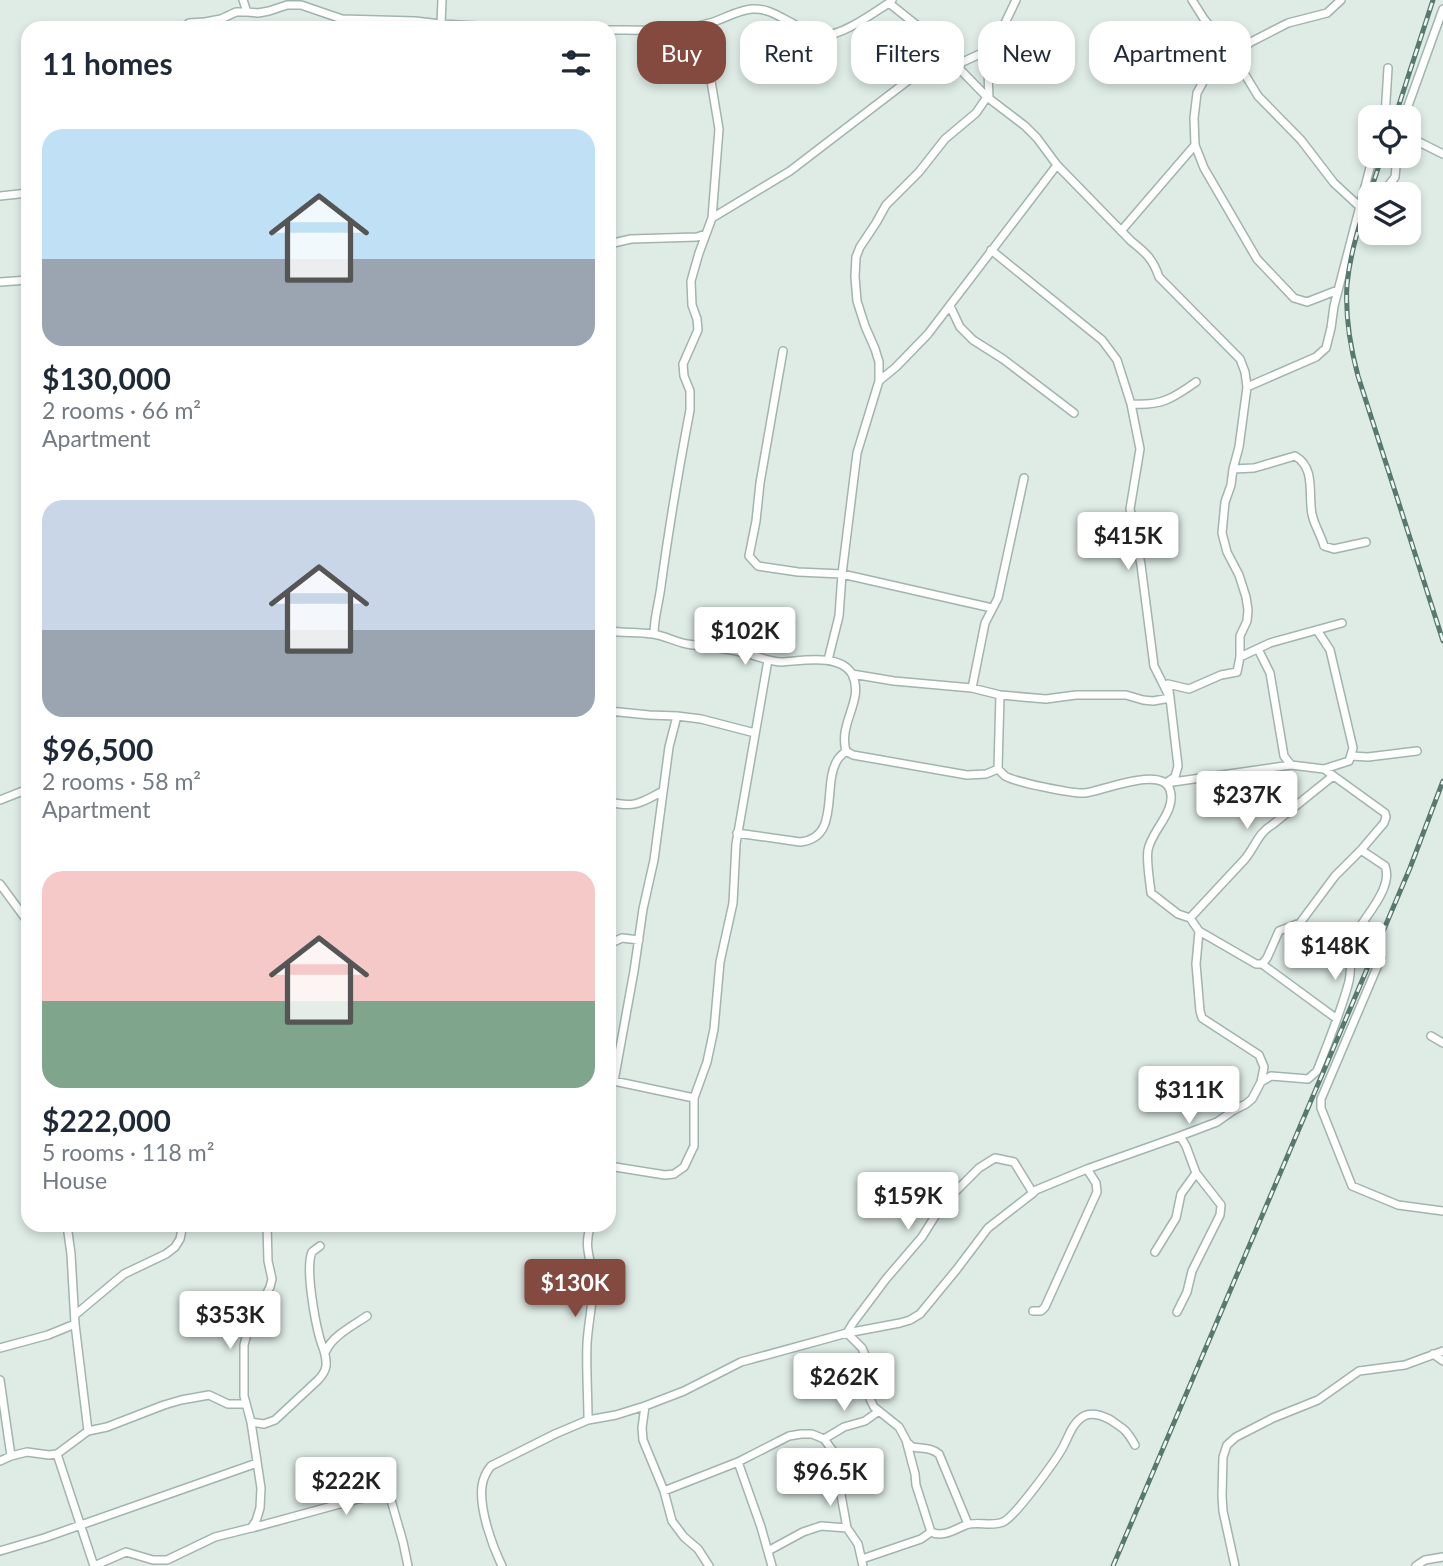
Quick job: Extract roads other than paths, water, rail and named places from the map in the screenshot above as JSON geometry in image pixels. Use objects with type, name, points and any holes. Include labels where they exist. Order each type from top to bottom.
[{"type":"street","points":[[243,0],[247,12]]},
{"type":"street","points":[[441,21],[442,0]]},
{"type":"street","points":[[761,9],[765,0]]},
{"type":"street","points":[[1006,21],[1016,0]]},
{"type":"street","points":[[1192,0],[1206,21]]},
{"type":"street","points":[[1251,42],[1288,23],[1326,13],[1341,0]]},
{"type":"street","points":[[715,21],[747,9],[761,9],[820,35],[829,35],[854,26],[891,1],[913,21]]},
{"type":"street","points":[[210,21],[236,12],[258,13],[287,5],[302,5],[342,19],[362,21]]},
{"type":"street","points":[[1408,105],[1443,9]]},
{"type":"street","points":[[616,30],[637,30]]},
{"type":"street","points":[[1386,105],[1388,68]]},
{"type":"street","points":[[964,73],[988,97],[1026,127],[1057,165],[1144,251],[1154,262],[1159,277],[1240,359],[1245,372],[1247,387],[1239,447],[1225,502],[1222,533],[1246,597],[1247,621],[1240,636],[1237,672],[1220,675],[1188,689],[1168,684],[1178,766],[1175,777],[1166,783]]},
{"type":"street","points":[[654,634],[690,410],[690,391],[683,364],[698,330],[692,305],[691,281],[712,218],[719,129],[712,84]]},
{"type":"street","points":[[712,218],[790,171],[904,84]]},
{"type":"street","points":[[828,660],[839,616],[856,453],[879,381],[876,349],[857,301],[856,257],[886,205],[919,172],[945,139],[976,113],[988,97],[988,84]]},
{"type":"street","points":[[1202,84],[1197,93],[1194,118],[1195,145],[1204,168],[1257,259],[1294,298],[1307,302],[1338,290]]},
{"type":"street","points":[[1251,84],[1258,96],[1301,140],[1334,183],[1358,205]]},
{"type":"street","points":[[1421,143],[1443,154]]},
{"type":"street","points":[[1121,231],[1195,145]]},
{"type":"street","points":[[879,381],[904,360],[928,334],[1057,165]]},
{"type":"street","points":[[0,196],[21,194]]},
{"type":"street","points":[[1247,387],[1316,357],[1326,348],[1358,215]]},
{"type":"street","points":[[616,242],[706,234]]},
{"type":"street","points":[[991,250],[1102,341],[1116,360],[1131,404],[1140,449],[1130,509],[1141,565],[1154,666],[1170,698]]},
{"type":"street","points":[[0,282],[21,280]]},
{"type":"street","points":[[950,306],[960,327],[973,340],[1003,359],[1074,413]]},
{"type":"street","points":[[783,351],[749,556],[758,566],[798,572],[842,574],[992,608]]},
{"type":"street","points":[[1131,404],[1148,405],[1173,398],[1196,382]]},
{"type":"street","points":[[1233,469],[1254,468],[1294,456],[1300,459],[1311,483],[1312,515],[1324,546],[1334,549],[1366,542]]},
{"type":"street","points":[[972,688],[985,623],[998,598],[1024,478]]},
{"type":"street","points":[[1240,657],[1270,643],[1342,623]]},
{"type":"street","points":[[1000,695],[998,769],[1013,780],[1084,793],[1125,783],[1150,780],[1166,783],[1291,765],[1324,769],[1349,761],[1353,748],[1330,650],[1317,630]]},
{"type":"street","points":[[616,631],[654,634],[780,662],[828,660],[848,669],[855,683],[855,700],[843,737],[846,751],[853,755],[967,775],[986,774],[998,769]]},
{"type":"street","points":[[1258,649],[1270,673],[1284,756],[1291,765]]},
{"type":"street","points":[[616,1167],[674,1174],[684,1167],[694,1146],[694,1098],[707,1062],[714,1029],[720,962],[733,903],[737,833],[768,660]]},
{"type":"street","points":[[852,674],[1046,699],[1076,695],[1126,695],[1153,701],[1170,698]]},
{"type":"street","points":[[616,711],[701,719],[755,733]]},
{"type":"street","points":[[616,1059],[654,860],[668,747],[677,716]]},
{"type":"street","points":[[737,833],[800,842],[815,838],[821,832],[828,809],[832,776],[838,759],[846,751]]},
{"type":"street","points":[[1352,756],[1368,757],[1417,751]]},
{"type":"street","points":[[1262,964],[1279,931],[1300,923],[1335,876],[1361,850],[1386,817],[1385,813],[1324,769]]},
{"type":"street","points":[[1190,918],[1245,859],[1262,831],[1333,776]]},
{"type":"street","points":[[1166,783],[1171,791],[1169,808],[1148,849],[1151,893],[1178,914],[1190,918],[1199,931],[1256,964],[1262,964],[1336,1018]]},
{"type":"street","points":[[616,804],[626,806],[639,804],[663,791]]},
{"type":"street","points":[[0,800],[21,792]]},
{"type":"street","points":[[1261,1082],[1271,1076],[1308,1079],[1317,1071],[1349,983],[1353,941],[1375,908],[1388,875],[1385,866],[1361,850]]},
{"type":"street","points":[[0,884],[21,912]]},
{"type":"street","points":[[502,1566],[486,1521],[482,1497],[482,1484],[491,1466],[509,1455],[588,1420],[645,1406],[684,1391],[741,1362],[847,1333],[910,1320],[920,1314],[988,1227],[1036,1190],[1087,1168],[1217,1122],[1252,1099],[1261,1082],[1264,1067],[1259,1055],[1202,1018],[1196,964],[1199,931]]},
{"type":"street","points":[[616,941],[622,938],[639,940]]},
{"type":"street","points":[[1381,958],[1321,1099],[1321,1108],[1352,1186],[1398,1205],[1443,1211]]},
{"type":"street","points":[[1431,1036],[1443,1043]]},
{"type":"street","points":[[616,1081],[694,1098]]},
{"type":"street","points":[[1177,1312],[1187,1292],[1192,1271],[1220,1215],[1221,1205],[1196,1173],[1180,1136]]},
{"type":"street","points":[[847,1333],[886,1279],[922,1237],[942,1205],[979,1168],[995,1158],[1014,1162],[1034,1193]]},
{"type":"street","points":[[1033,1311],[1041,1311],[1045,1307],[1097,1192],[1096,1183],[1087,1168]]},
{"type":"street","points":[[1155,1252],[1176,1218],[1181,1194],[1196,1173]]},
{"type":"street","points":[[67,1232],[88,1431]]},
{"type":"street","points":[[75,1315],[124,1273],[166,1254],[175,1247],[182,1232]]},
{"type":"street","points":[[251,1528],[260,1508],[261,1488],[251,1422],[244,1396],[244,1345],[248,1330],[272,1279],[268,1261],[267,1232]]},
{"type":"street","points":[[588,1420],[587,1346],[593,1286],[586,1250],[589,1232]]},
{"type":"street","points":[[320,1246],[312,1252],[309,1263],[319,1337],[326,1351]]},
{"type":"street","points":[[251,1422],[270,1423],[301,1397],[324,1373],[328,1346],[367,1316]]},
{"type":"street","points":[[0,1348],[48,1335],[75,1324]]},
{"type":"street","points":[[847,1333],[862,1348],[865,1356],[870,1399],[874,1407],[899,1427],[912,1447],[928,1448],[939,1454],[968,1524]]},
{"type":"street","points":[[1235,1566],[1222,1496],[1223,1458],[1227,1446],[1236,1437],[1273,1418],[1318,1400],[1359,1371],[1405,1365],[1443,1351]]},
{"type":"street","points":[[1433,1354],[1443,1361]]},
{"type":"street","points":[[0,1380],[11,1456]]},
{"type":"street","points":[[0,1461],[27,1452],[57,1454],[88,1431],[107,1427],[164,1405],[202,1396],[209,1395],[228,1404],[246,1405]]},
{"type":"street","points":[[645,1406],[643,1440],[664,1491],[672,1521],[698,1549],[709,1566]]},
{"type":"street","points":[[824,1439],[844,1427],[865,1421],[879,1411]]},
{"type":"street","points":[[931,1532],[936,1534],[955,1531],[968,1524],[1003,1522],[1018,1510],[1062,1449],[1072,1428],[1083,1416],[1093,1413],[1104,1416],[1127,1431],[1135,1445]]},
{"type":"street","points":[[664,1491],[738,1462],[789,1436],[812,1434],[824,1439],[833,1451],[847,1528],[858,1544],[862,1562],[921,1539],[931,1532]]},
{"type":"street","points":[[906,1440],[916,1485],[931,1532]]},
{"type":"street","points":[[57,1454],[94,1566],[126,1552],[153,1560],[167,1560],[215,1537],[358,1499],[383,1495],[391,1500],[408,1566]]},
{"type":"street","points":[[738,1462],[772,1566]]},
{"type":"street","points":[[0,1551],[257,1463]]},
{"type":"street","points":[[768,1551],[803,1532],[821,1526],[847,1528]]},
{"type":"street","points":[[1406,1566],[1443,1557]]},
{"type":"railway","points":[[1399,105],[1433,0]]},
{"type":"railway","points":[[1378,168],[1352,252],[1347,285],[1349,331],[1358,376],[1443,641]]},
{"type":"railway","points":[[1113,1566],[1410,868],[1443,781]]}]
